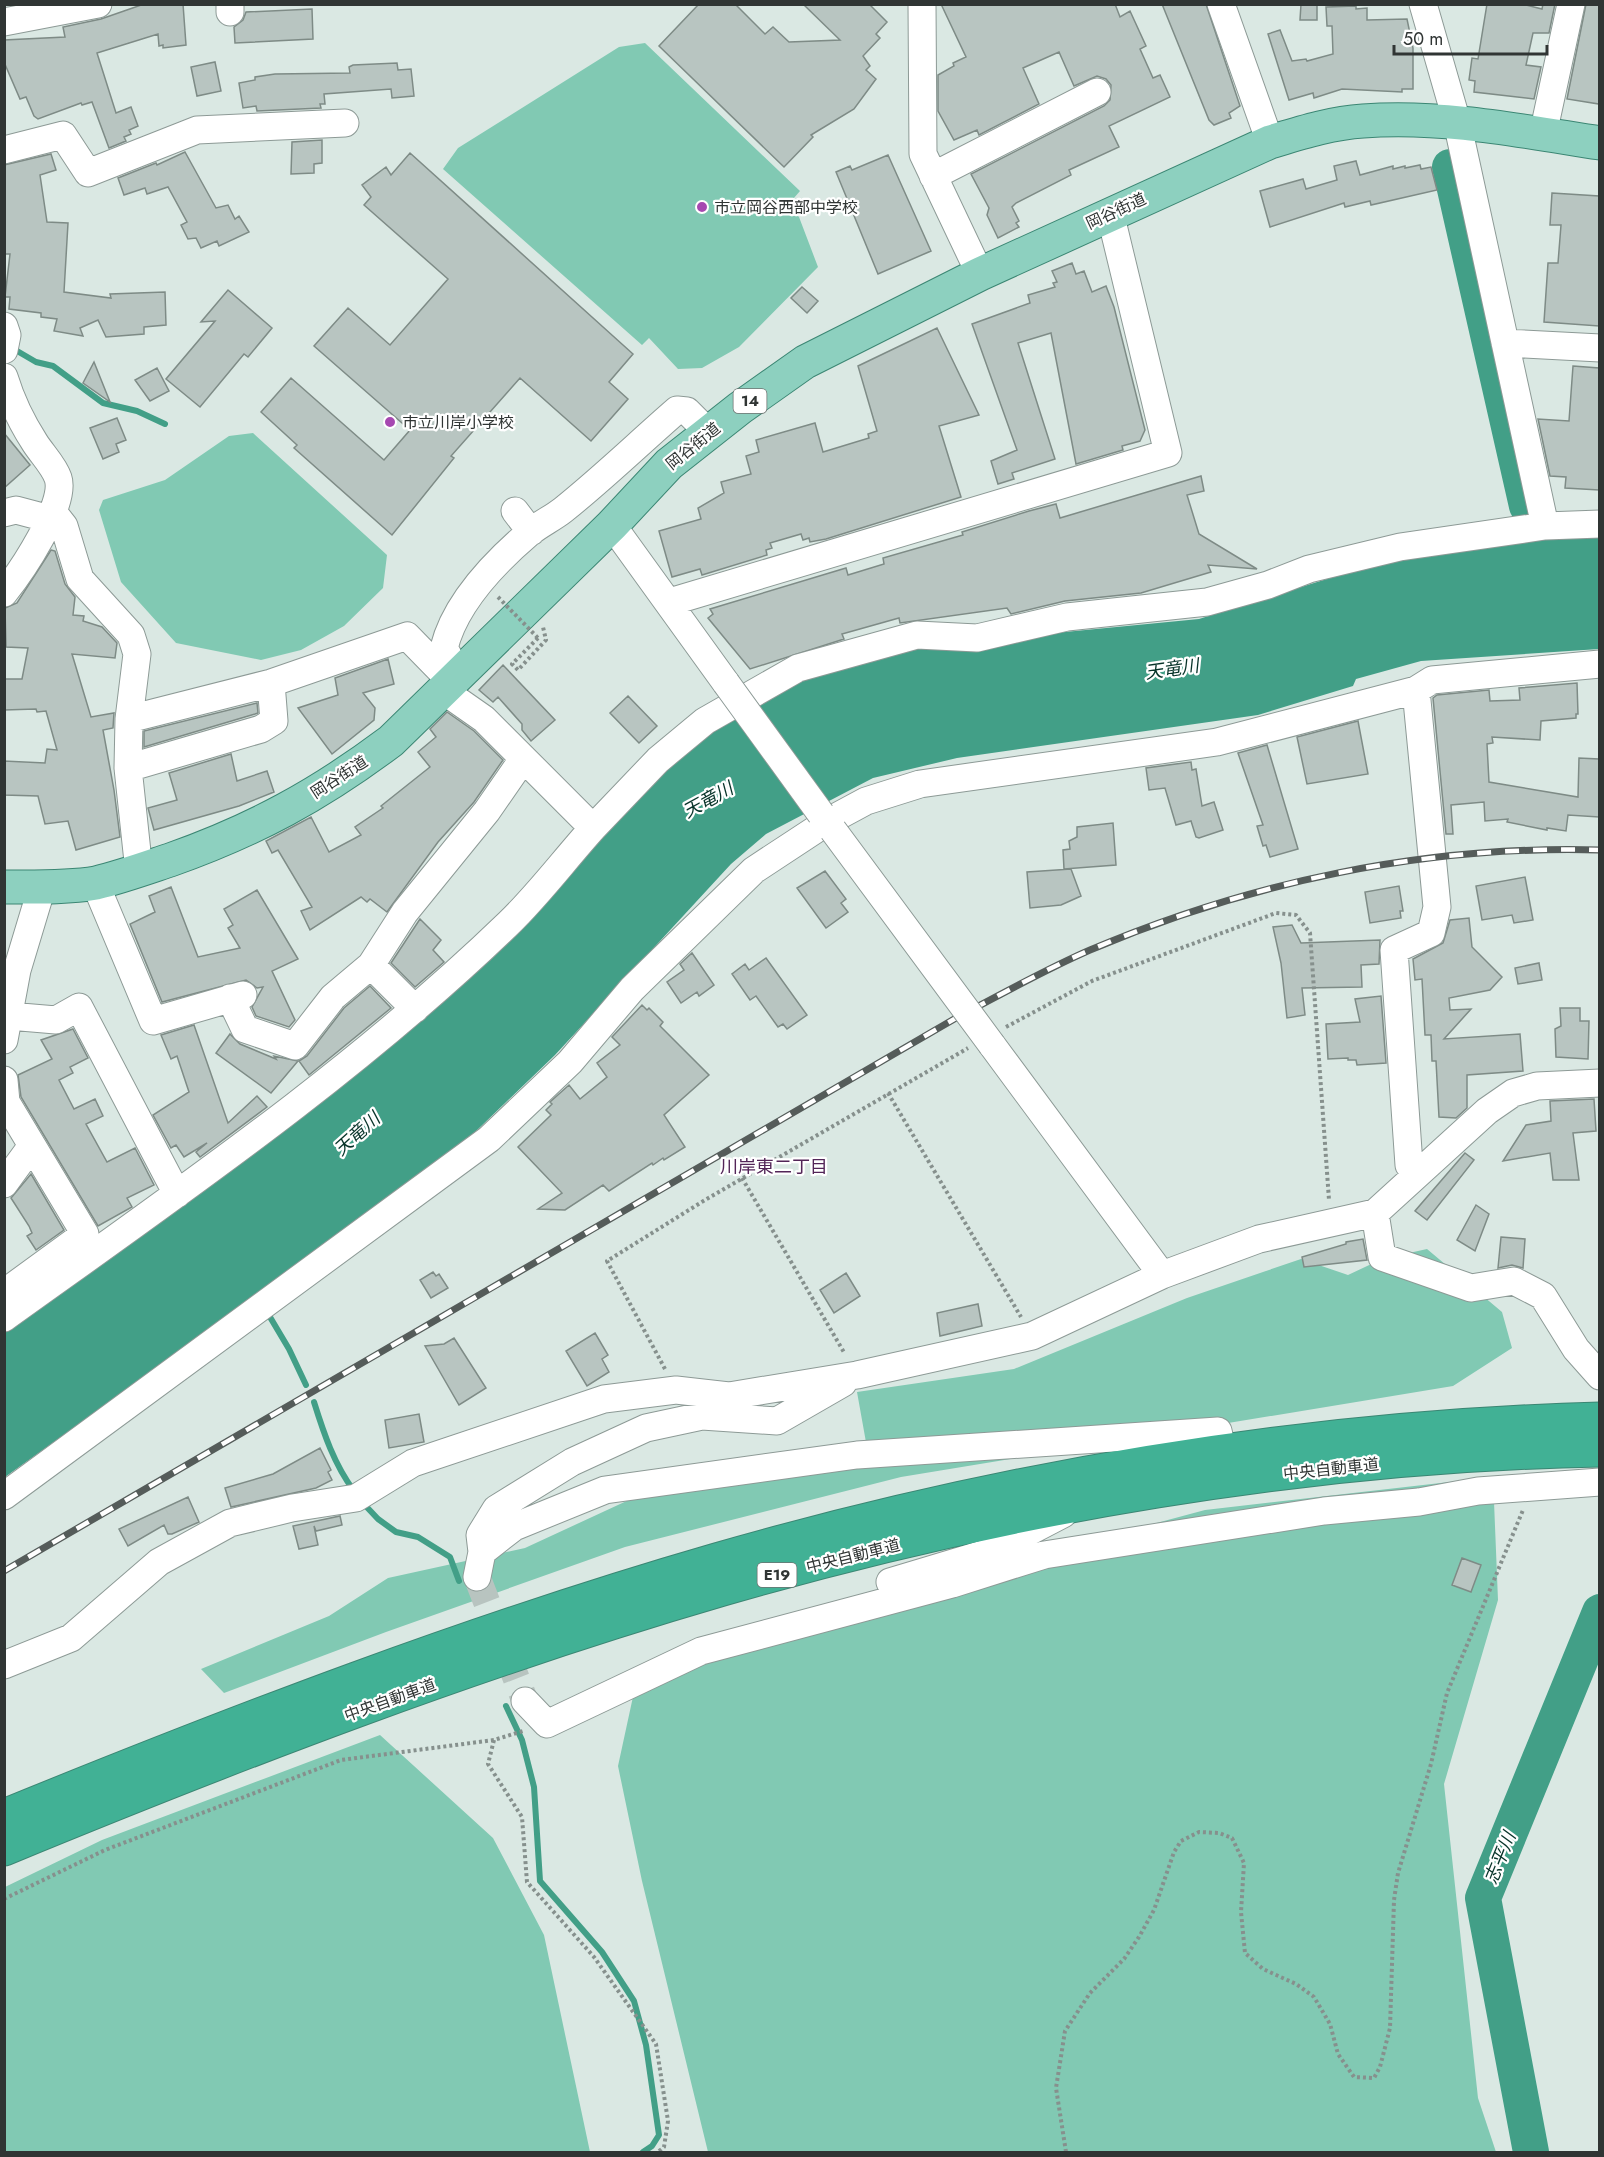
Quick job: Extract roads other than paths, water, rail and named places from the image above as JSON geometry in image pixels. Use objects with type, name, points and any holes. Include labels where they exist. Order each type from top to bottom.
[{"type":"highway","name":"中央自動車道","points":[[4,1816],[394,1666],[567,1606],[717,1560],[960,1499],[1101,1471],[1223,1452],[1351,1436],[1593,1434]]},
{"type":"highway","name":"中央自動車道","points":[[4,1849],[112,1805],[404,1694],[574,1636],[725,1589],[862,1552],[1075,1508],[1210,1484],[1593,1434]]},
{"type":"main road","name":"岡谷街道","points":[[4,887],[95,883],[139,871],[228,840],[295,806],[351,771],[391,741],[612,525],[669,464],[805,362],[980,274],[1110,213],[1270,142],[1314,128],[1363,121],[1457,122],[1599,143]]},
{"type":"street","points":[[4,21],[98,4]]},
{"type":"street","points":[[922,4],[923,154],[980,274]]},
{"type":"street","points":[[1221,4],[1270,142]]},
{"type":"street","points":[[1423,4],[1457,122],[1545,526]]},
{"type":"street","points":[[1543,134],[1571,4]]},
{"type":"street","points":[[933,176],[1097,92]]},
{"type":"street","points":[[4,150],[63,135],[88,173],[197,130],[345,123]]},
{"type":"street","points":[[670,602],[1168,453],[1110,213]]},
{"type":"street","points":[[4,327],[7,335],[4,350]]},
{"type":"street","points":[[1506,343],[1599,348]]},
{"type":"street","points":[[4,593],[52,515],[59,499],[58,479],[34,441],[5,383]]},
{"type":"street","points":[[452,682],[444,648],[448,629],[464,604],[504,557],[523,521],[563,510],[677,410],[687,411],[709,433]]},
{"type":"street","points":[[4,513],[16,510],[52,515],[64,526],[80,579],[131,635],[137,654],[129,719],[128,768],[139,871]]},
{"type":"street","points":[[612,525],[670,602],[827,822],[1162,1275]]},
{"type":"street","points":[[4,1318],[177,1194],[346,1067],[415,1009],[510,922],[593,828],[658,760],[705,721],[798,668],[917,635],[977,638],[1067,617],[1207,602],[1268,585],[1310,569],[1400,547],[1545,526],[1599,525]]},
{"type":"street","points":[[129,719],[271,683],[407,636],[484,719],[593,828]]},
{"type":"street","points":[[4,1496],[489,1139],[570,1062],[632,989],[754,870],[827,822],[866,801],[920,784],[1217,742],[1416,690],[1432,680],[1599,664]]},
{"type":"street","points":[[128,768],[261,729],[274,721],[271,683]]},
{"type":"street","points":[[1416,690],[1437,907],[1431,933],[1394,950],[1409,1165],[1417,1173]]},
{"type":"street","points":[[95,883],[153,1021],[237,997],[245,1029],[295,1046],[333,997],[371,965],[405,912],[487,811],[524,759]]},
{"type":"street","points":[[42,887],[17,970],[7,1028],[56,1020],[79,1007],[177,1194]]},
{"type":"street","points":[[371,965],[415,1009]]},
{"type":"street","points":[[4,1080],[6,1102],[31,1147],[86,1234],[4,1293]]},
{"type":"street","points":[[4,1665],[71,1638],[159,1562],[230,1523],[292,1508],[356,1498],[413,1463],[604,1398],[676,1390],[729,1396],[857,1375],[1032,1336],[1162,1275],[1259,1239],[1375,1213],[1487,1111],[1513,1093],[1537,1086],[1599,1083]]},
{"type":"street","points":[[4,1184],[31,1147]]},
{"type":"street","points":[[1375,1213],[1382,1257],[1471,1288],[1514,1281],[1543,1296],[1576,1349],[1599,1376]]},
{"type":"street","points":[[857,1375],[777,1421],[702,1416],[646,1428],[572,1462],[495,1509],[480,1535],[480,1564],[514,1527],[605,1490],[845,1456],[1218,1431],[1223,1452]]},
{"type":"street","points":[[701,1651],[952,1584],[1044,1555],[1324,1511],[1419,1502],[1478,1491],[1599,1482]]},
{"type":"street","points":[[525,1701],[547,1724],[767,1618],[990,1552],[1075,1508]]},
{"type":"water","name":"天竜川","points":[[1599,536],[1599,649],[1421,661],[1356,679],[1353,686],[1258,715],[957,758],[873,778],[766,834],[731,864],[555,1055],[474,1133],[177,1354],[5,1477],[5,1328],[409,1029],[686,749],[790,683],[866,659],[943,644],[1199,619],[1362,568],[1456,546]]},
{"type":"waterway","points":[[1450,167],[1527,506]]},
{"type":"waterway","points":[[12,348],[36,362],[53,366],[103,403],[137,411],[165,424]]},
{"type":"waterway","points":[[267,1312],[289,1349],[306,1385]]},
{"type":"waterway","points":[[314,1402],[335,1459],[354,1491]]},
{"type":"waterway","points":[[362,1502],[378,1519],[396,1532],[418,1537],[450,1557],[459,1581]]},
{"type":"waterway","name":"志平川","points":[[1531,2152],[1483,1898],[1600,1612]]},
{"type":"waterway","points":[[506,1706],[522,1740],[534,1787],[540,1881],[602,1952],[634,2001],[646,2045],[659,2135],[652,2146],[643,2152]]},
{"type":"tunnel","points":[[477,1577],[525,1701]]},
{"type":"railway","points":[[4,1571],[956,1018],[1090,950],[1213,905],[1276,887],[1339,873],[1469,854],[1534,850],[1600,850]]},
{"type":"place","name":"市立岡谷西部中学校","points":[[702,207]]},
{"type":"place","name":"市立川岸小学校","points":[[390,422]]},
{"type":"district","name":"川岸東二丁目","points":[[774,1167]]}]
